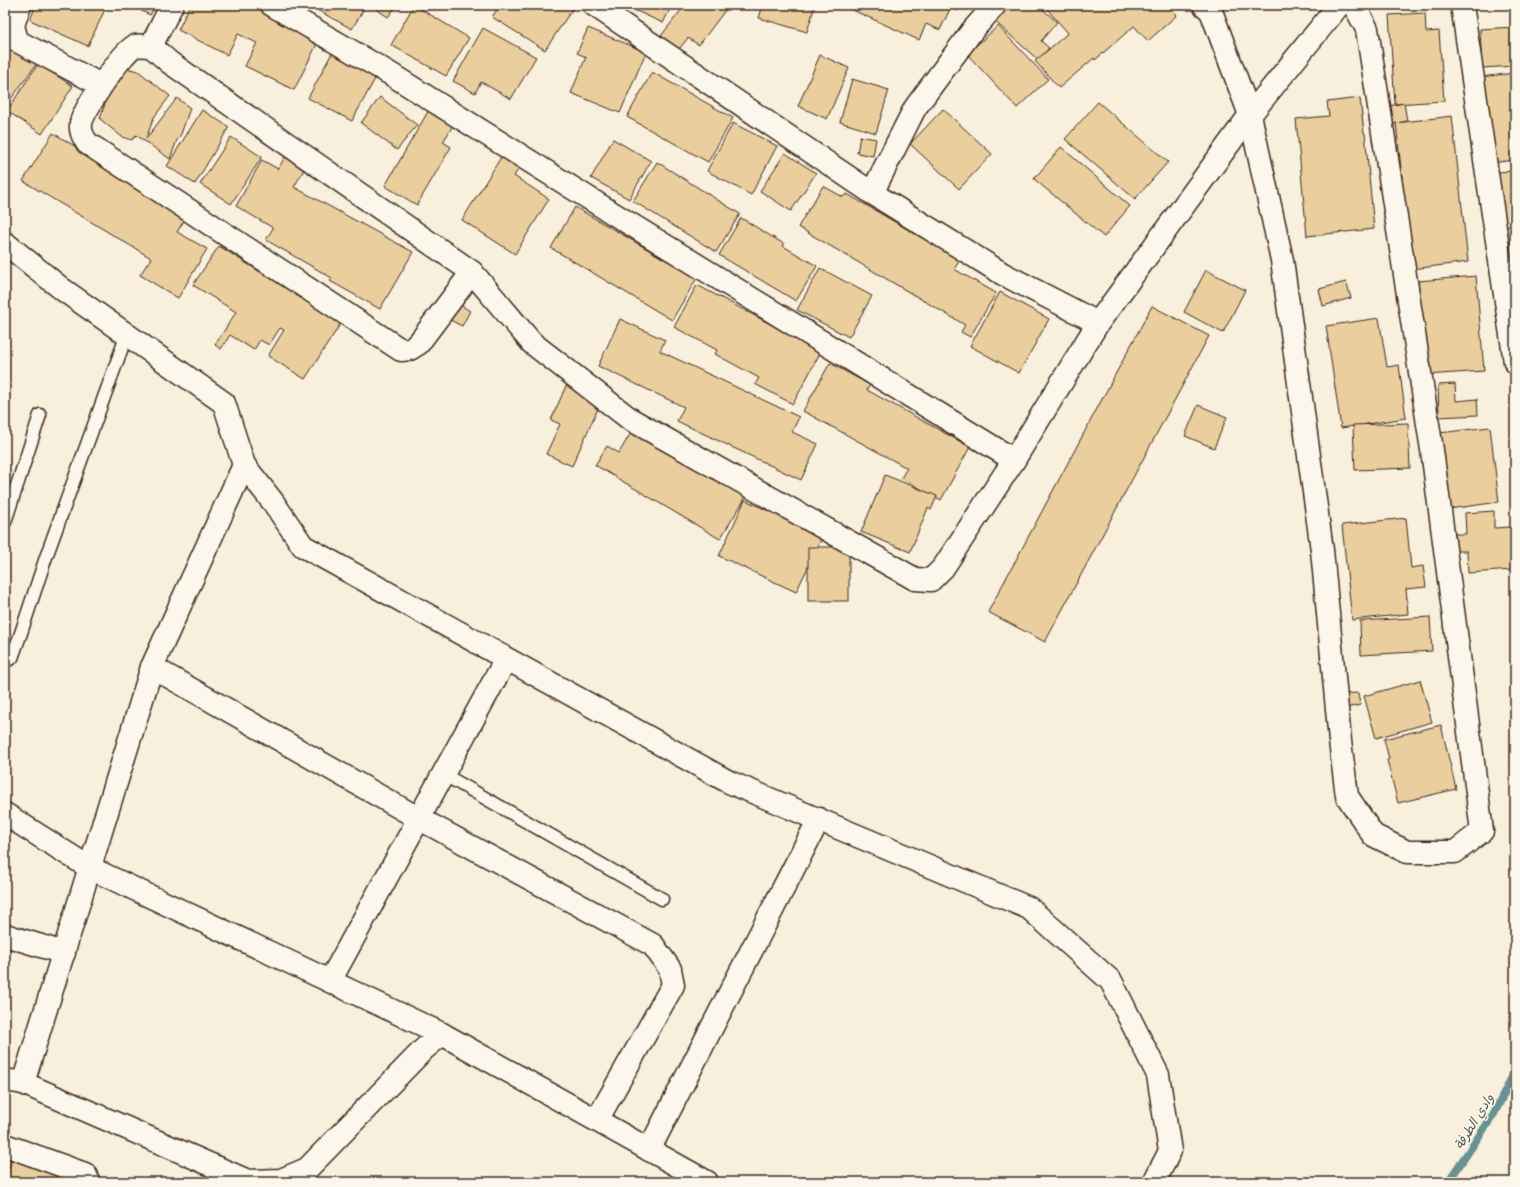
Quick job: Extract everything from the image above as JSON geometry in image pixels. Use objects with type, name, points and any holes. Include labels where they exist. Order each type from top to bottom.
[{"type":"street","points":[[20,5],[13,25],[18,41],[101,85]]},
{"type":"street","points":[[151,46],[172,5]]},
{"type":"street","points":[[272,5],[389,73],[614,214],[1014,460]]},
{"type":"street","points":[[594,5],[872,193],[1003,274],[1098,323]]},
{"type":"street","points":[[872,193],[915,108],[972,31],[996,5]]},
{"type":"street","points":[[1204,5],[1211,12],[1250,115],[1282,260],[1322,550],[1340,741],[1347,796],[1373,836],[1407,852],[1455,852],[1482,831],[1432,450],[1406,278],[1367,29],[1354,5]]},
{"type":"street","points":[[472,272],[418,344],[410,349],[401,350],[87,143],[81,132],[81,121],[101,85],[125,53],[135,46],[151,46],[169,62],[472,272],[532,343],[630,419],[915,579],[930,580],[943,568],[1014,460],[1098,323],[1250,115],[1339,5]]},
{"type":"street","points":[[1462,5],[1515,362]]},
{"type":"street","points":[[5,243],[62,288],[224,403],[244,465],[273,502],[303,546],[729,782],[1029,908],[1111,981],[1158,1075],[1170,1151],[1154,1182]]},
{"type":"street","points":[[244,465],[152,667],[64,953],[14,1082],[248,1181],[281,1180],[307,1169],[424,1049],[442,1034]]},
{"type":"street","points":[[330,981],[506,659]]},
{"type":"street","points":[[152,667],[418,818],[653,945],[670,969],[673,986],[597,1120]]},
{"type":"street","points":[[5,814],[90,868],[442,1034],[707,1182]]},
{"type":"street","points":[[649,1150],[819,819]]},
{"type":"street","points":[[5,935],[64,953]]},
{"type":"street","points":[[5,1145],[85,1174],[89,1182]]},
{"type":"lane","points":[[5,662],[12,658],[21,634],[46,557],[127,334]]},
{"type":"lane","points":[[5,522],[40,415]]},
{"type":"lane","points":[[443,774],[662,899]]},
{"type":"building","points":[[36,5],[107,5],[88,46],[30,20]]},
{"type":"building","points":[[130,5],[156,5],[150,15]]},
{"type":"building","points":[[190,5],[259,5],[321,36],[294,90],[245,66],[257,43],[238,34],[227,55],[178,30]]},
{"type":"building","points":[[308,5],[366,5],[352,29]]},
{"type":"building","points":[[370,5],[397,5],[388,17]]},
{"type":"building","points":[[414,5],[469,38],[446,76],[391,45]]},
{"type":"building","points":[[471,5],[481,5],[479,10]]},
{"type":"building","points":[[500,5],[569,5],[573,8],[545,50],[492,17]]},
{"type":"building","points":[[623,5],[672,5],[663,23]]},
{"type":"building","points":[[685,5],[729,5],[699,45],[688,38],[679,49],[661,36]]},
{"type":"building","points":[[763,5],[815,5],[807,32],[759,18]]},
{"type":"building","points":[[849,5],[942,5],[950,9],[940,30],[926,24],[919,40],[848,8]]},
{"type":"building","points":[[948,5],[962,5],[958,11]]},
{"type":"building","points":[[1001,5],[1038,5],[1057,22],[1041,41],[1049,48],[1038,60],[990,17]]},
{"type":"building","points":[[1051,5],[1168,5],[1177,15],[1148,41],[1134,26],[1095,60],[1094,58],[1059,88],[1035,61],[1068,33],[1047,9]]},
{"type":"building","points":[[1425,13],[1426,32],[1439,31],[1444,101],[1395,104],[1389,15]]},
{"type":"building","points":[[998,26],[1048,79],[1017,108],[967,54]]},
{"type":"building","points":[[1515,27],[1515,66],[1482,68],[1480,29]]},
{"type":"building","points":[[483,28],[536,57],[511,99],[481,82],[475,93],[453,81]]},
{"type":"building","points":[[588,28],[646,52],[620,113],[571,93],[586,57],[577,53]]},
{"type":"building","points":[[5,40],[37,63],[6,106],[5,106]]},
{"type":"building","points":[[332,53],[377,75],[352,121],[308,98]]},
{"type":"building","points":[[820,55],[849,68],[827,119],[798,106]]},
{"type":"building","points":[[38,64],[73,86],[42,134],[7,111]]},
{"type":"building","points":[[126,68],[138,71],[170,96],[154,117],[146,139],[177,98],[190,108],[170,159],[136,135],[132,140],[122,137],[100,119],[107,97],[124,75]]},
{"type":"building","points":[[652,72],[733,118],[708,162],[627,117]]},
{"type":"building","points":[[1515,73],[1515,160],[1491,163],[1480,77]]},
{"type":"building","points":[[852,79],[889,90],[876,133],[840,122]]},
{"type":"building","points":[[380,97],[417,125],[397,150],[361,123]]},
{"type":"building","points":[[1360,98],[1365,133],[1374,229],[1307,236],[1296,119],[1329,116],[1327,102]]},
{"type":"building","points":[[1098,102],[1168,162],[1135,199],[1065,139]]},
{"type":"building","points":[[1404,103],[1407,121],[1393,124],[1389,106]]},
{"type":"building","points":[[430,108],[455,122],[443,142],[451,147],[417,205],[385,186]]},
{"type":"building","points":[[943,109],[992,154],[959,189],[910,144]]},
{"type":"building","points":[[202,110],[229,127],[195,184],[167,166]]},
{"type":"building","points":[[1452,116],[1468,262],[1412,269],[1396,123]]},
{"type":"building","points":[[733,123],[777,146],[751,195],[707,171]]},
{"type":"building","points":[[53,133],[188,214],[177,232],[207,249],[178,298],[140,275],[151,258],[23,181]]},
{"type":"building","points":[[860,136],[876,139],[873,156],[857,153]]},
{"type":"building","points":[[231,137],[262,157],[231,204],[200,184]]},
{"type":"building","points":[[613,139],[651,161],[629,199],[591,178]]},
{"type":"building","points":[[1061,147],[1130,206],[1104,237],[1034,179]]},
{"type":"building","points":[[785,153],[816,173],[791,211],[760,191]]},
{"type":"building","points":[[503,154],[521,165],[514,176],[549,199],[515,254],[462,220]]},
{"type":"building","points":[[286,155],[306,166],[294,187],[413,252],[380,309],[330,281],[332,278],[266,240],[273,228],[236,206],[262,160],[278,169]]},
{"type":"building","points":[[657,162],[740,214],[716,252],[633,201]]},
{"type":"building","points":[[1515,171],[1515,226],[1499,227],[1496,172]]},
{"type":"building","points":[[823,186],[843,197],[847,194],[960,260],[954,269],[996,293],[970,337],[961,332],[965,325],[798,227]]},
{"type":"building","points":[[575,207],[697,278],[672,320],[551,248]]},
{"type":"building","points":[[741,218],[784,244],[783,246],[817,266],[796,301],[719,255]]},
{"type":"building","points":[[1515,241],[1515,303],[1503,243]]},
{"type":"building","points":[[219,246],[341,323],[305,379],[268,356],[284,330],[280,328],[269,345],[260,340],[254,350],[230,335],[221,349],[215,345],[236,312],[193,285]]},
{"type":"building","points":[[820,268],[872,296],[849,337],[797,310]]},
{"type":"building","points":[[1206,270],[1245,290],[1223,333],[1184,312]]},
{"type":"building","points":[[1476,276],[1484,371],[1426,375],[1418,281]]},
{"type":"building","points":[[1346,282],[1351,298],[1323,306],[1319,289]]},
{"type":"building","points":[[697,285],[821,351],[793,404],[755,384],[759,378],[715,354],[717,350],[674,327]]},
{"type":"building","points":[[1000,292],[1049,319],[1019,373],[970,346]]},
{"type":"building","points":[[459,304],[470,311],[462,326],[450,320]]},
{"type":"building","points":[[1152,306],[1209,336],[1045,642],[988,612]]},
{"type":"building","points":[[1379,318],[1387,367],[1399,365],[1406,418],[1341,428],[1326,326]]},
{"type":"building","points":[[620,319],[665,340],[660,351],[799,417],[792,432],[818,444],[801,480],[677,421],[684,407],[598,366]]},
{"type":"building","points":[[830,363],[870,385],[867,390],[970,447],[941,500],[901,478],[907,468],[803,411]]},
{"type":"building","points":[[1455,384],[1456,401],[1477,399],[1478,415],[1439,417],[1438,385]]},
{"type":"building","points":[[566,386],[601,402],[572,466],[546,454],[560,424],[551,420]]},
{"type":"building","points":[[1198,405],[1227,417],[1214,448],[1185,436]]},
{"type":"building","points":[[1408,423],[1410,468],[1355,470],[1353,425]]},
{"type":"building","points":[[636,424],[749,492],[720,539],[595,465],[607,446],[619,453]]},
{"type":"building","points":[[1490,427],[1499,502],[1449,509],[1439,433]]},
{"type":"building","points":[[885,475],[937,496],[931,510],[928,508],[910,552],[861,532]]},
{"type":"building","points":[[745,500],[823,536],[796,592],[719,556]]},
{"type":"building","points":[[1494,511],[1494,528],[1511,527],[1513,570],[1468,573],[1467,551],[1455,551],[1454,534],[1466,534],[1465,513]]},
{"type":"building","points":[[1406,518],[1411,568],[1423,566],[1426,587],[1406,589],[1408,614],[1352,620],[1342,525]]},
{"type":"building","points":[[808,547],[849,547],[849,601],[808,601]]},
{"type":"building","points":[[1430,617],[1432,651],[1361,655],[1360,621]]},
{"type":"building","points":[[1420,680],[1432,722],[1376,738],[1364,696]]},
{"type":"building","points":[[1358,693],[1360,705],[1346,708],[1344,694]]},
{"type":"building","points":[[1441,725],[1456,789],[1398,803],[1387,760],[1389,759],[1384,739]]},
{"type":"building","points":[[14,1151],[74,1171],[70,1182],[5,1182]]},
{"type":"waterway","name":"وادي الطرفة","points":[[1448,1182],[1494,1114],[1515,1071]]}]
